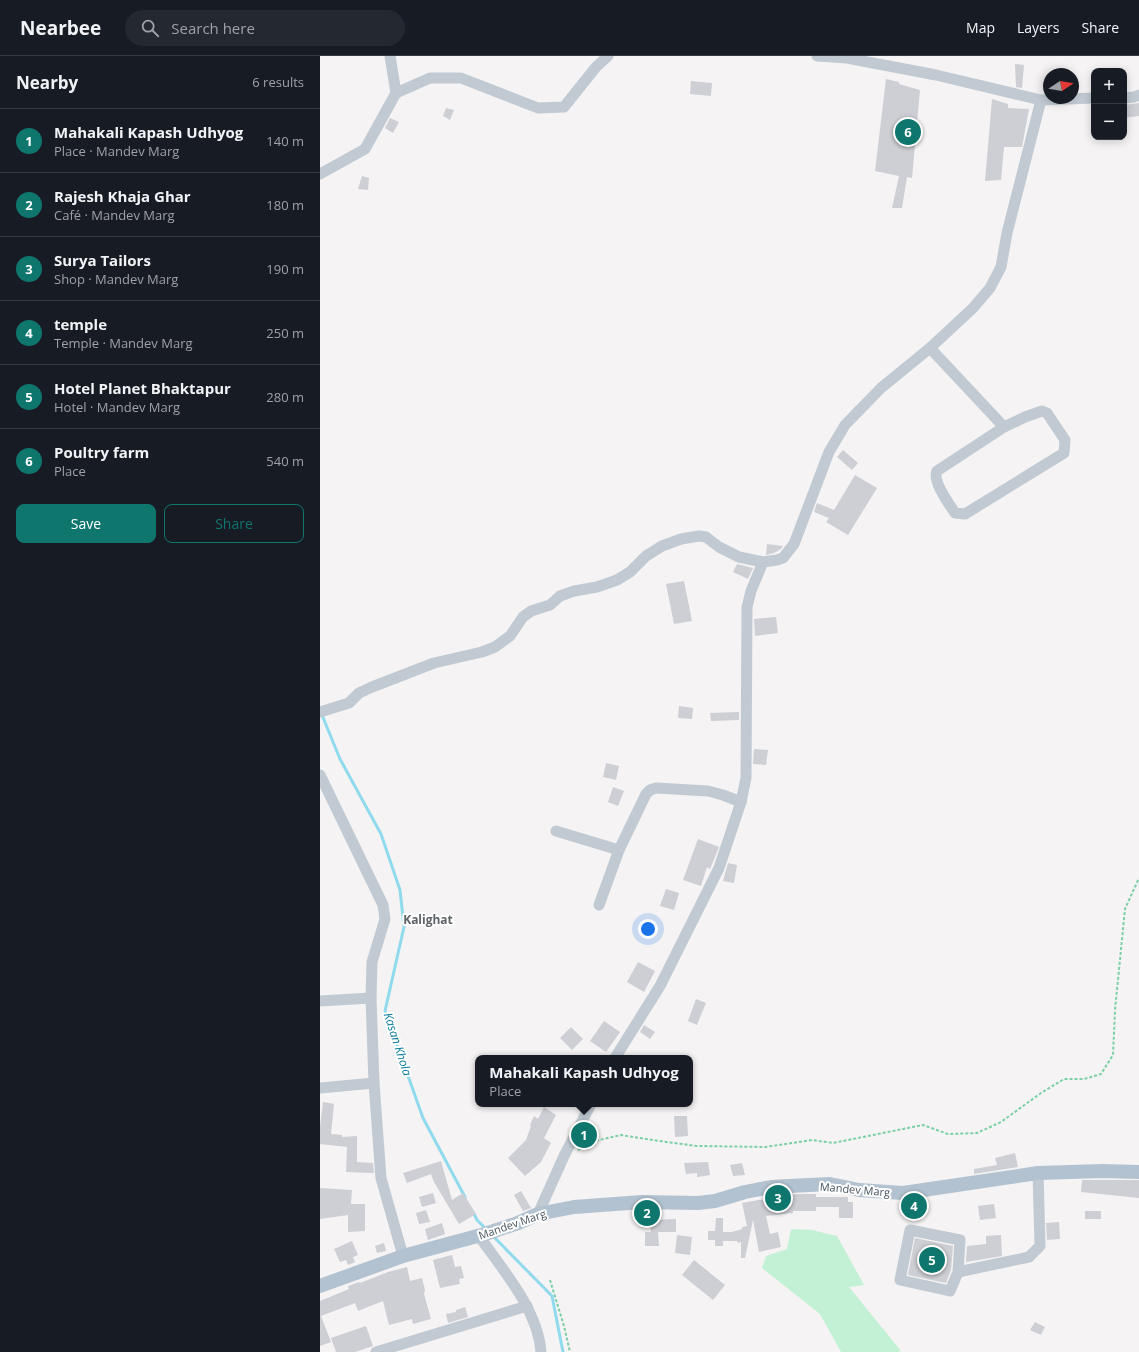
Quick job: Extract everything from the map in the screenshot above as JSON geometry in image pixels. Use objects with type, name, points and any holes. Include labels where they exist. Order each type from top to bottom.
[{"type":"main road","name":"Mandev Marg","points":[[320,1286],[403,1256],[482,1235],[518,1223],[538,1214],[574,1207],[642,1202],[698,1203],[715,1201],[745,1192],[771,1187],[830,1184],[859,1190],[903,1193],[1038,1173],[1102,1171],[1139,1172]]},
{"type":"street","points":[[390,56],[396,93]]},
{"type":"street","points":[[320,174],[365,149],[396,93],[430,78],[461,78],[538,108],[564,107],[596,67],[608,56]]},
{"type":"street","points":[[817,56],[847,58],[913,71],[1041,100],[1091,98]]},
{"type":"street","points":[[1127,98],[1139,95]]},
{"type":"street","points":[[323,711],[349,702],[359,693],[386,681],[434,664],[482,652],[495,647],[510,636],[523,617],[532,611],[550,605],[560,596],[574,591],[597,587],[617,580],[630,572],[646,556],[662,546],[681,539],[699,536],[706,537],[719,547],[739,557],[763,562],[783,558],[794,544],[829,452],[845,425],[881,388],[930,348],[973,308],[990,288],[1001,267],[1007,233],[1041,100]]},
{"type":"street","points":[[930,348],[1004,427]]},
{"type":"street","points":[[1042,411],[1048,413],[1065,440],[1064,453],[965,514],[954,513],[936,482],[936,471],[1004,427],[1037,412],[1042,411]]},
{"type":"street","points":[[617,1055],[660,986],[718,868],[740,802],[746,778],[747,607],[751,591],[763,562]]},
{"type":"street","points":[[320,775],[324,792],[374,885],[383,905],[385,919],[372,962],[371,998],[374,1083],[381,1178],[403,1256]]},
{"type":"street","points":[[599,905],[619,850],[646,794],[650,790],[656,788],[708,791],[740,802]]},
{"type":"street","points":[[556,831],[619,850]]},
{"type":"street","points":[[320,1001],[371,998]]},
{"type":"street","points":[[320,1088],[374,1083]]},
{"type":"street","points":[[538,1214],[564,1156],[589,1107]]},
{"type":"street","points":[[958,1272],[1029,1257],[1040,1246],[1038,1173]]},
{"type":"street","points":[[910,1230],[960,1240],[958,1272],[950,1290],[900,1280],[910,1230]]},
{"type":"street","points":[[482,1235],[527,1306],[535,1323],[542,1352]]},
{"type":"street","points":[[376,1352],[527,1306]]},
{"type":"path","points":[[564,1156],[599,1140],[621,1135],[697,1146],[765,1147],[812,1140],[833,1143],[923,1126],[948,1134],[977,1133],[1001,1122],[1041,1093],[1064,1079],[1084,1079],[1101,1074],[1113,1055],[1115,1010],[1125,909],[1139,878]]},
{"type":"path","points":[[550,1280],[570,1352]]},
{"type":"green space","points":[[791,1229],[812,1230],[837,1236],[864,1285],[849,1287],[901,1351],[841,1352],[820,1314],[762,1268],[766,1256],[787,1249]]},
{"type":"building","points":[[1015,64],[1024,65],[1022,88],[1016,87]]},
{"type":"building","points":[[886,79],[920,90],[912,178],[907,177],[902,208],[892,208],[899,176],[875,171]]},
{"type":"building","points":[[691,81],[712,83],[711,96],[690,94]]},
{"type":"building","points":[[992,99],[1008,104],[1008,108],[1029,109],[1022,147],[1004,147],[1001,180],[985,181]]},
{"type":"building","points":[[1139,103],[1139,116],[1127,118],[1127,105]]},
{"type":"building","points":[[446,108],[454,110],[450,120],[443,116]]},
{"type":"building","points":[[390,118],[399,122],[393,133],[385,128]]},
{"type":"building","points":[[362,176],[369,178],[368,190],[358,189]]},
{"type":"building","points":[[843,450],[858,463],[852,470],[837,457]]},
{"type":"building","points":[[855,475],[877,488],[848,535],[826,522],[829,518],[814,512],[817,503],[834,510]]},
{"type":"building","points":[[767,544],[783,546],[774,553],[766,555]]},
{"type":"building","points":[[737,564],[753,568],[748,579],[733,572]]},
{"type":"building","points":[[684,581],[692,621],[674,624],[666,584]]},
{"type":"building","points":[[776,617],[778,633],[755,636],[754,619]]},
{"type":"building","points":[[679,706],[693,708],[692,719],[678,718]]},
{"type":"building","points":[[739,712],[739,720],[711,721],[710,713]]},
{"type":"building","points":[[754,749],[768,750],[766,765],[753,764]]},
{"type":"building","points":[[606,763],[619,766],[616,780],[603,777]]},
{"type":"building","points":[[613,787],[624,791],[618,806],[608,802]]},
{"type":"building","points":[[698,839],[719,847],[710,869],[707,867],[701,886],[683,880]]},
{"type":"building","points":[[728,863],[737,865],[734,883],[723,881]]},
{"type":"building","points":[[666,889],[679,893],[674,910],[660,906]]},
{"type":"building","points":[[638,962],[655,971],[644,992],[627,982]]},
{"type":"building","points":[[696,999],[706,1003],[697,1025],[688,1021]]},
{"type":"building","points":[[604,1021],[620,1032],[606,1052],[590,1041]]},
{"type":"building","points":[[644,1025],[655,1032],[650,1039],[640,1032]]},
{"type":"building","points":[[571,1027],[583,1039],[572,1050],[560,1038]]},
{"type":"building","points":[[323,1102],[334,1104],[331,1134],[342,1135],[342,1137],[357,1136],[357,1162],[373,1163],[374,1173],[346,1172],[347,1147],[320,1144],[320,1127]]},
{"type":"building","points":[[544,1107],[556,1115],[544,1138],[551,1143],[541,1162],[525,1176],[508,1158],[526,1140],[534,1116],[538,1119]]},
{"type":"building","points":[[674,1116],[687,1116],[688,1136],[675,1137]]},
{"type":"building","points":[[1015,1153],[1018,1167],[974,1174],[974,1169],[997,1165],[995,1158]]},
{"type":"building","points":[[441,1161],[452,1200],[463,1193],[476,1214],[459,1224],[434,1182],[431,1174],[407,1183],[403,1173]]},
{"type":"building","points":[[708,1162],[710,1175],[697,1177],[697,1173],[686,1174],[684,1163]]},
{"type":"building","points":[[742,1163],[745,1175],[733,1176],[730,1165]]},
{"type":"building","points":[[1082,1180],[1139,1180],[1139,1198],[1081,1192]]},
{"type":"building","points":[[320,1188],[352,1190],[351,1204],[365,1204],[365,1231],[348,1232],[348,1215],[320,1219]]},
{"type":"building","points":[[521,1191],[531,1208],[523,1211],[514,1195]]},
{"type":"building","points":[[433,1193],[436,1203],[422,1207],[419,1197]]},
{"type":"building","points":[[816,1194],[816,1197],[848,1197],[848,1202],[853,1202],[853,1218],[839,1218],[839,1207],[816,1207],[816,1211],[793,1211],[793,1213],[766,1216],[770,1234],[778,1232],[781,1247],[759,1252],[753,1220],[745,1258],[741,1258],[741,1242],[723,1241],[723,1246],[715,1246],[715,1240],[708,1240],[708,1231],[715,1231],[716,1218],[723,1218],[723,1232],[732,1232],[747,1226],[742,1203],[758,1200],[786,1199],[786,1195]]},
{"type":"building","points":[[994,1204],[996,1218],[980,1220],[978,1206]]},
{"type":"building","points":[[426,1210],[430,1222],[419,1224],[416,1213]]},
{"type":"building","points":[[1085,1211],[1101,1211],[1101,1219],[1085,1219]]},
{"type":"building","points":[[676,1219],[676,1232],[658,1232],[659,1246],[645,1246],[645,1232],[651,1232],[650,1220]]},
{"type":"building","points":[[1059,1222],[1060,1239],[1047,1240],[1046,1223]]},
{"type":"building","points":[[442,1223],[445,1234],[428,1240],[425,1229]]},
{"type":"building","points":[[677,1235],[692,1237],[690,1255],[675,1253]]},
{"type":"building","points":[[1001,1235],[1002,1256],[966,1262],[967,1246],[986,1244],[986,1236]]},
{"type":"building","points":[[915,1238],[953,1246],[951,1270],[946,1283],[908,1275]],"holes":[[[925,1250],[941,1254],[937,1270],[921,1267]]]},
{"type":"building","points":[[352,1241],[358,1255],[353,1257],[355,1262],[348,1265],[346,1260],[340,1262],[334,1249]]},
{"type":"building","points":[[384,1243],[386,1251],[377,1253],[375,1246]]},
{"type":"building","points":[[452,1255],[455,1267],[461,1266],[464,1278],[459,1279],[460,1284],[440,1288],[433,1260]]},
{"type":"building","points":[[694,1260],[725,1285],[713,1300],[682,1275]]},
{"type":"building","points":[[407,1267],[410,1281],[422,1278],[425,1290],[424,1294],[431,1319],[413,1324],[412,1319],[389,1325],[383,1301],[358,1311],[355,1303],[321,1316],[331,1342],[320,1346],[320,1301],[349,1289],[348,1286]]},
{"type":"building","points":[[465,1307],[468,1317],[448,1323],[446,1314],[456,1312],[456,1310]]},
{"type":"building","points":[[1035,1322],[1045,1327],[1041,1335],[1030,1330]]},
{"type":"building","points":[[366,1326],[373,1346],[355,1352],[336,1352],[331,1338]]},
{"type":"waterway","name":"Kasan Khola","points":[[322,715],[340,759],[381,834],[400,890],[404,927],[385,1011],[423,1118],[465,1197]]},
{"type":"waterway","name":"Kasan Khola","points":[[473,1212],[477,1220],[487,1230]]},
{"type":"waterway","name":"Kasan Khola","points":[[492,1235],[552,1296],[563,1352]]},
{"type":"place","name":"Poultry farm","points":[[908,132]]},
{"type":"place","name":"Mahakali Kapash Udhyog","points":[[584,1135]]},
{"type":"place","name":"Surya Tailors","points":[[778,1198]]},
{"type":"place","name":"temple","points":[[914,1206]]},
{"type":"place","name":"Rajesh Khaja Ghar","points":[[647,1213]]},
{"type":"place","name":"Hotel Planet Bhaktapur","points":[[932,1260]]},
{"type":"district","name":"Kalighat","points":[[428,919]]}]
